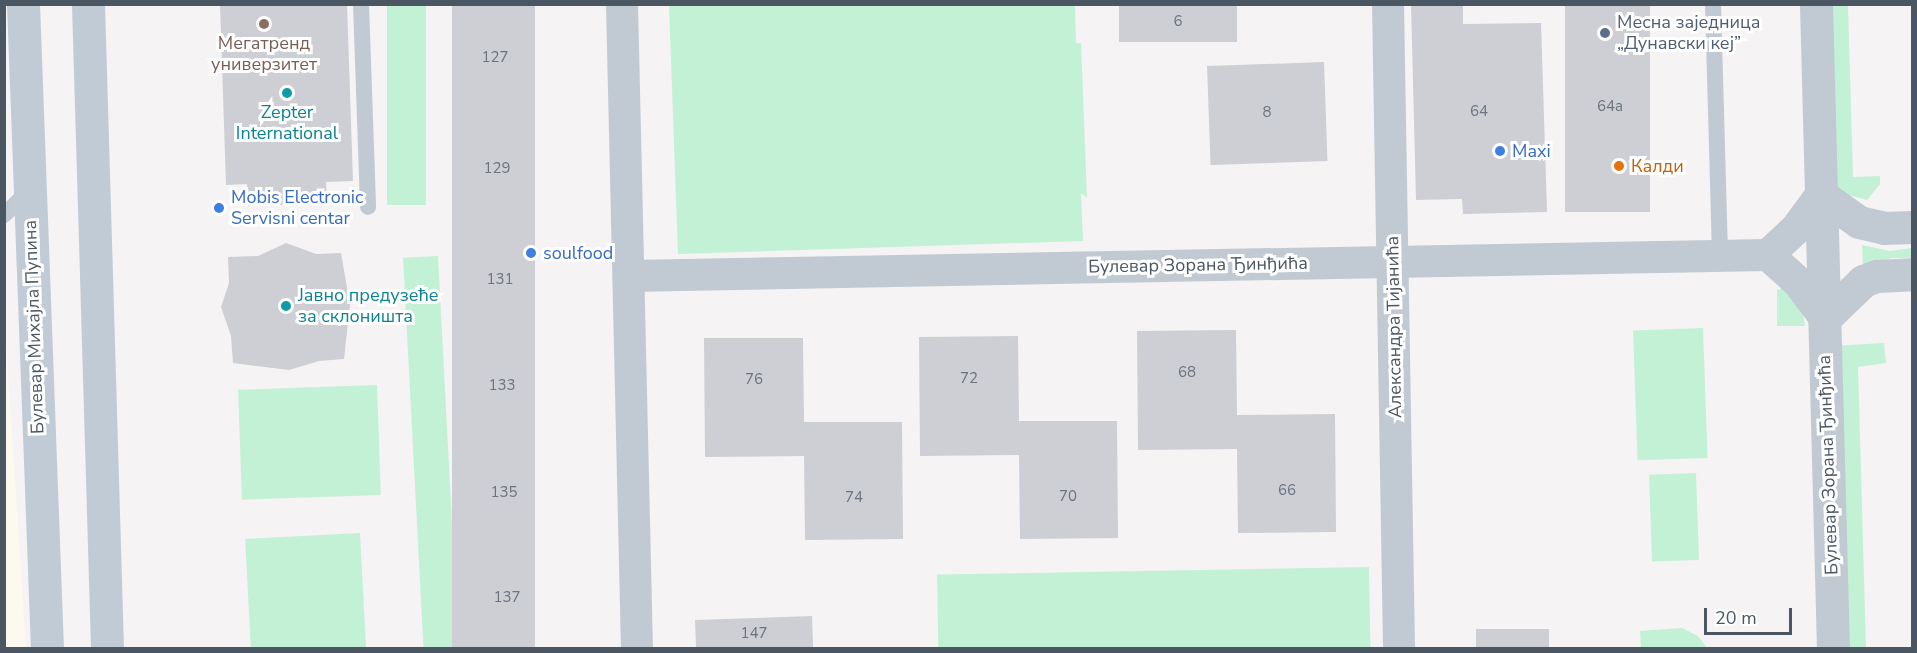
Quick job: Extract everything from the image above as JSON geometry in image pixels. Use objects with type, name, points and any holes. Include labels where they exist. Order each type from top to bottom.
[{"type":"main road","name":"Булевар Михајла Пупина","points":[[23,4],[28,192],[48,648]]},
{"type":"main road","points":[[88,4],[107,648]]},
{"type":"street","points":[[622,4],[636,648]]},
{"type":"street","name":"Александра Тијанића","points":[[1388,4],[1399,648]]},
{"type":"street","name":"Булевар Зорана Ђинђића","points":[[1816,4],[1833,648]]},
{"type":"street","points":[[1912,227],[1884,228],[1859,222],[1821,195],[1796,229],[1768,255],[1798,282],[1825,318],[1863,281],[1884,275],[1912,274]]},
{"type":"street","name":"Булевар Зорана Ђинђића","points":[[628,276],[1768,255]]},
{"type":"lane","points":[[361,4],[368,207]]},
{"type":"lane","points":[[1713,4],[1720,256]]},
{"type":"lane","points":[[4,215],[28,192]]},
{"type":"shaded area","points":[[5,325],[26,648],[5,648]]},
{"type":"green space","points":[[387,5],[426,5],[426,205],[387,205]]},
{"type":"green space","points":[[669,5],[1075,5],[1076,43],[1081,43],[1087,198],[1081,193],[1083,241],[678,254]]},
{"type":"green space","points":[[1823,5],[1848,5],[1853,177],[1880,176],[1880,184],[1867,200],[1842,193],[1832,185]]},
{"type":"green space","points":[[1862,245],[1890,251],[1912,248],[1912,258],[1891,258],[1863,269]]},
{"type":"green space","points":[[438,256],[459,648],[423,648],[403,258]]},
{"type":"green space","points":[[1786,287],[1802,308],[1805,326],[1777,326],[1777,290]]},
{"type":"green space","points":[[1703,328],[1708,458],[1638,460],[1633,330]]},
{"type":"green space","points":[[1884,343],[1886,363],[1858,367],[1866,648],[1840,648],[1832,346]]},
{"type":"green space","points":[[377,385],[381,495],[242,500],[238,390]]},
{"type":"green space","points":[[1696,473],[1699,560],[1652,562],[1649,475]]},
{"type":"green space","points":[[360,533],[366,648],[251,648],[245,539]]},
{"type":"green space","points":[[1369,567],[1370,648],[938,648],[937,575]]},
{"type":"green space","points":[[1682,628],[1698,636],[1707,648],[1641,648],[1640,631]]},
{"type":"building","name":"Zepter International","points":[[220,4],[347,4],[353,181],[326,182],[327,203],[248,206],[247,184],[226,185]]},
{"type":"building","points":[[452,4],[535,4],[535,648],[452,648]]},
{"type":"building","points":[[1119,4],[1237,4],[1237,42],[1119,42]]},
{"type":"building","points":[[1411,4],[1463,4],[1463,24],[1541,23],[1547,212],[1463,214],[1462,199],[1416,200]]},
{"type":"building","points":[[1565,4],[1650,4],[1650,212],[1565,212]]},
{"type":"building","points":[[1324,62],[1327,161],[1211,165],[1207,66]]},
{"type":"building","name":"Јавно предузеће за склоништа","points":[[286,243],[316,254],[341,253],[350,305],[344,359],[319,361],[289,370],[233,363],[231,336],[221,307],[229,283],[228,257],[258,256]]},
{"type":"building","points":[[1236,330],[1237,415],[1335,414],[1336,532],[1238,533],[1237,449],[1138,450],[1137,331]]},
{"type":"building","points":[[1018,336],[1019,421],[1117,421],[1118,538],[1020,539],[1019,455],[920,456],[919,337]]},
{"type":"building","points":[[704,338],[803,338],[804,422],[902,422],[903,539],[805,540],[804,456],[705,457]]},
{"type":"building","points":[[812,616],[813,648],[696,648],[695,620]]},
{"type":"building","points":[[1476,629],[1549,629],[1549,648],[1476,648]]},
{"type":"place","name":"Мегатренд универзитет","points":[[264,24]]},
{"type":"place","name":"Месна заједница „Дунавски кеј”","points":[[1605,33]]},
{"type":"place","name":"Zepter International","points":[[287,93]]},
{"type":"place","name":"Maxi","points":[[1500,151]]},
{"type":"place","name":"Калди","points":[[1619,166]]},
{"type":"place","name":"Mobis Electronic Servisni centar","points":[[219,208]]},
{"type":"place","name":"soulfood","points":[[531,253]]},
{"type":"place","name":"Јавно предузеће за склоништа","points":[[286,306]]}]
